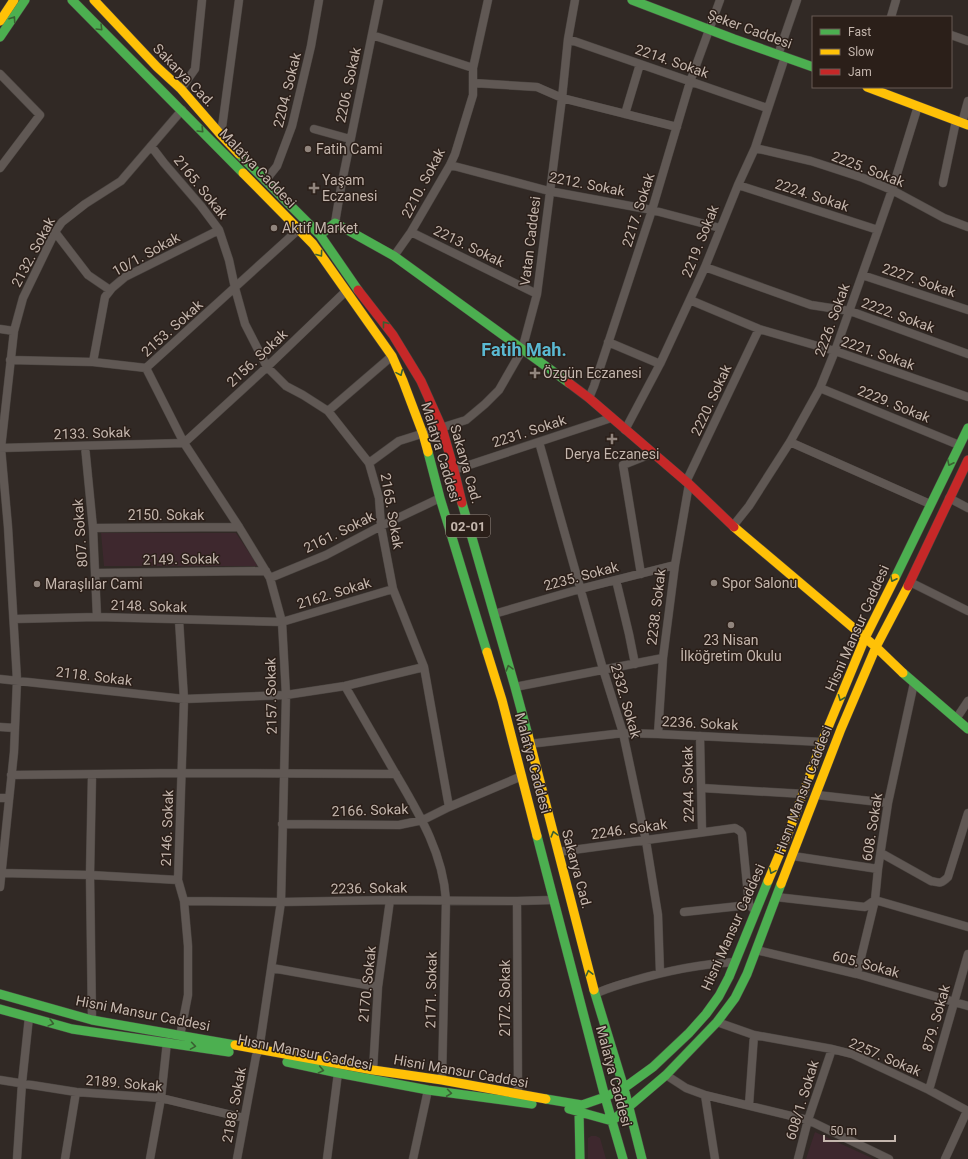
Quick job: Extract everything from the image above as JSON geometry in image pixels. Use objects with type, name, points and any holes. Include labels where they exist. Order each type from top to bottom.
[{"type":"main road","points":[[0,21],[14,0]]},
{"type":"main road","points":[[0,37],[25,0]]},
{"type":"main road","name":"Malatya Caddesi","points":[[72,0],[313,244],[392,356],[423,434],[440,498],[502,700],[605,1097],[623,1159]]},
{"type":"main road","name":"Sakarya Cad.","points":[[94,0],[157,67],[181,89],[221,135],[265,181],[320,235],[355,286],[393,335],[421,381],[442,428],[454,470],[459,493],[515,687],[595,994],[624,1088],[642,1159]]},
{"type":"main road","name":"Şeker Caddesi","points":[[634,0],[812,67]]},
{"type":"main road","points":[[871,88],[962,123]]},
{"type":"main road","points":[[320,235],[335,223],[394,256],[589,398],[688,483],[733,526],[876,647],[914,683],[968,729]]},
{"type":"main road","name":"Hisni Mansur Caddesi","points":[[0,994],[92,1020],[180,1036],[257,1053],[442,1080],[582,1104],[605,1097],[624,1088],[653,1067],[689,1033],[706,1014],[719,996],[729,977],[752,908],[788,834],[822,742],[865,638],[968,428]]},
{"type":"main road","name":"Hısnı Mansur Caddesi","points":[[0,1009],[72,1029],[257,1053],[338,1073],[428,1090],[579,1111],[612,1121],[666,1075],[717,1022],[735,998],[756,950],[842,729],[876,647],[910,582],[968,460]]},
{"type":"main road","points":[[579,1111],[580,1159]]},
{"type":"street","points":[[181,89],[195,69],[202,0]]},
{"type":"street","points":[[221,135],[239,0]]},
{"type":"street","name":"2204. Sokak","points":[[265,181],[277,166],[292,126],[311,46],[319,0]]},
{"type":"street","name":"2206. Sokak","points":[[335,223],[350,139],[379,0]]},
{"type":"street","name":"2210. Sokak","points":[[394,256],[411,232],[455,154],[473,95],[473,68],[488,0]]},
{"type":"street","name":"Vatan Caddesi","points":[[370,463],[399,441],[466,420],[485,404],[498,390],[522,350],[537,294],[568,39],[575,0]]},
{"type":"street","name":"2217. Sokak","points":[[589,398],[652,210],[690,82],[720,0]]},
{"type":"street","points":[[781,56],[797,0]]},
{"type":"street","points":[[893,16],[896,0]]},
{"type":"street","points":[[372,35],[473,68]]},
{"type":"street","points":[[952,35],[968,40]]},
{"type":"street","name":"2214. Sokak","points":[[568,39],[768,108]]},
{"type":"street","name":"2219. Sokak","points":[[625,430],[660,364],[690,300],[755,148],[768,108],[781,56]]},
{"type":"street","points":[[625,114],[640,64]]},
{"type":"street","points":[[0,74],[40,116],[0,168]]},
{"type":"street","points":[[473,83],[537,87],[562,98],[677,127]]},
{"type":"street","points":[[943,183],[968,101]]},
{"type":"street","name":"2226. Sokak","points":[[733,526],[750,506],[790,442],[820,388],[850,311],[892,190],[918,106]]},
{"type":"street","name":"2132. Sokak","points":[[0,887],[1,851],[9,798],[15,728],[17,680],[14,619],[4,527],[0,448],[14,331],[23,298],[55,232],[62,222],[85,204],[121,181],[182,110]]},
{"type":"street","points":[[314,129],[350,139]]},
{"type":"street","name":"2165. Sokak","points":[[151,146],[219,230],[229,260],[245,324],[267,367],[286,386],[328,411],[370,463],[379,498],[381,526],[393,589],[424,667],[449,807]]},
{"type":"street","name":"2225. Sokak","points":[[755,148],[811,161],[863,178],[892,190],[944,218],[968,227]]},
{"type":"street","name":"2212. Sokak","points":[[450,165],[549,191],[652,210],[720,228]]},
{"type":"street","name":"2224. Sokak","points":[[738,185],[878,230]]},
{"type":"street","name":"10/1. Sokak","points":[[93,362],[105,297],[110,290],[124,277],[219,230]]},
{"type":"street","name":"2153. Sokak","points":[[10,360],[93,362],[146,368],[298,230]]},
{"type":"street","points":[[55,232],[88,275],[110,290]]},
{"type":"street","name":"2213. Sokak","points":[[411,232],[537,294]]},
{"type":"street","name":"2222. Sokak","points":[[705,267],[811,305],[850,311],[968,354]]},
{"type":"street","name":"2227. Sokak","points":[[862,275],[968,310]]},
{"type":"street","name":"2156. Sokak","points":[[184,443],[267,367],[346,291]]},
{"type":"street","name":"2221. Sokak","points":[[690,300],[759,329],[835,351],[968,398]]},
{"type":"street","points":[[0,329],[14,331]]},
{"type":"street","name":"2220. Sokak","points":[[688,483],[759,329]]},
{"type":"street","points":[[608,342],[660,364]]},
{"type":"street","points":[[328,411],[392,356]]},
{"type":"street","name":"2157. Sokak","points":[[146,368],[184,443],[268,574],[282,622],[286,695],[281,902],[272,968],[257,1053]]},
{"type":"street","name":"2229. Sokak","points":[[820,388],[959,445]]},
{"type":"street","name":"2231. Sokak","points":[[454,470],[611,418]]},
{"type":"street","name":"2332. Sokak","points":[[539,442],[603,669],[623,733],[646,841],[658,916],[660,973]]},
{"type":"street","points":[[790,442],[930,504]]},
{"type":"street","name":"2133. Sokak","points":[[0,448],[184,443]]},
{"type":"street","name":"807. Sokak","points":[[85,446],[93,528],[97,618]]},
{"type":"street","points":[[641,574],[623,465],[653,453]]},
{"type":"street","name":"2238. Sokak","points":[[658,734],[663,658],[674,566],[688,483]]},
{"type":"street","name":"2161. Sokak","points":[[268,574],[326,554],[440,498]]},
{"type":"street","points":[[949,498],[968,508]]},
{"type":"street","name":"2150. Sokak","points":[[93,528],[239,527]]},
{"type":"street","name":"2235. Sokak","points":[[494,614],[580,589],[674,566]]},
{"type":"street","name":"2149. Sokak","points":[[96,573],[268,574]]},
{"type":"street","points":[[616,580],[629,634],[634,664]]},
{"type":"street","points":[[910,582],[968,611]]},
{"type":"street","name":"2162. Sokak","points":[[282,622],[393,589]]},
{"type":"street","name":"2148. Sokak","points":[[14,619],[97,618],[282,622]]},
{"type":"street","name":"2146. Sokak","points":[[179,620],[184,700],[178,880],[184,901],[188,946],[188,995],[180,1036]]},
{"type":"street","points":[[515,687],[663,658]]},
{"type":"street","name":"2118. Sokak","points":[[0,679],[184,700],[286,695],[345,686],[424,667]]},
{"type":"street","name":"608. Sokak","points":[[857,974],[875,900],[888,803],[914,683]]},
{"type":"street","name":"2171. Sokak","points":[[345,686],[423,820],[436,852],[445,885],[446,900],[442,1080]]},
{"type":"street","points":[[956,719],[968,701]]},
{"type":"street","points":[[0,727],[15,728]]},
{"type":"street","name":"2236. Sokak","points":[[529,744],[623,733],[822,742]]},
{"type":"street","name":"2244. Sokak","points":[[700,736],[702,832]]},
{"type":"street","points":[[11,776],[182,773],[396,774]]},
{"type":"street","points":[[92,775],[90,875],[92,1020]]},
{"type":"street","name":"2166. Sokak","points":[[282,824],[399,825],[423,820],[449,807],[522,776]]},
{"type":"street","points":[[702,788],[804,794]]},
{"type":"street","points":[[816,795],[888,803]]},
{"type":"street","points":[[0,798],[9,798]]},
{"type":"street","points":[[881,853],[930,881],[939,883],[943,882],[948,877],[968,813]]},
{"type":"street","name":"2246. Sokak","points":[[558,852],[735,828],[742,834],[752,908]]},
{"type":"street","points":[[793,856],[878,869]]},
{"type":"street","points":[[1,873],[90,875],[178,880]]},
{"type":"street","points":[[776,897],[865,907],[875,900],[968,927]]},
{"type":"street","name":"2236. Sokak","points":[[184,901],[281,902],[390,900],[554,900]]},
{"type":"street","name":"2170. Sokak","points":[[373,1070],[378,987],[390,900]]},
{"type":"street","name":"2172. Sokak","points":[[517,901],[518,1094]]},
{"type":"street","points":[[684,912],[752,908]]},
{"type":"street","name":"605. Sokak","points":[[756,950],[857,974],[968,1006]]},
{"type":"street","name":"879. Sokak","points":[[929,1090],[968,954]]},
{"type":"street","points":[[595,994],[606,989],[660,973],[723,962],[735,962]]},
{"type":"street","points":[[272,968],[378,987]]},
{"type":"street","points":[[17,1159],[22,1083],[29,1017]]},
{"type":"street","name":"2257. Sokak","points":[[717,1022],[754,1035],[852,1054],[929,1090],[968,1111]]},
{"type":"street","points":[[749,1105],[754,1035]]},
{"type":"street","points":[[150,1159],[162,1098],[167,1042]]},
{"type":"street","name":"608/1. Sokak","points":[[798,1159],[808,1120],[832,1049]]},
{"type":"street","name":"2188. Sokak","points":[[237,1159],[257,1053]]},
{"type":"street","points":[[326,1159],[338,1073]]},
{"type":"street","points":[[666,1075],[686,1088],[705,1095],[808,1120],[889,1159]]},
{"type":"street","name":"2189. Sokak","points":[[0,1080],[76,1092],[162,1098],[244,1118]]},
{"type":"street","points":[[413,1159],[428,1090]]},
{"type":"street","points":[[65,1159],[76,1092]]},
{"type":"street","points":[[705,1095],[715,1159]]},
{"type":"street","points":[[945,1159],[968,1111]]},
{"type":"shaded area","points":[[101,533],[236,533],[258,566],[104,566]]},
{"type":"shaded area","points":[[815,1132],[874,1159],[806,1159]]},
{"type":"shaded area","points":[[591,1136],[600,1138],[606,1159],[588,1159],[588,1138]]},
{"type":"traffic: fast","points":[[0,37],[25,0]]},
{"type":"traffic: fast","points":[[72,0],[243,173]]},
{"type":"traffic: fast","points":[[632,0],[812,67]]},
{"type":"traffic: fast","points":[[239,154],[320,235],[358,290]]},
{"type":"traffic: fast","points":[[320,235],[335,223],[394,256],[569,383]]},
{"type":"traffic: fast","points":[[895,578],[968,428]]},
{"type":"traffic: fast","points":[[428,452],[440,498],[487,652]]},
{"type":"traffic: fast","points":[[462,503],[528,735]]},
{"type":"traffic: fast","points":[[903,673],[968,729]]},
{"type":"traffic: fast","points":[[537,836],[605,1097],[623,1159]]},
{"type":"traffic: fast","points":[[546,1099],[582,1105],[605,1097],[624,1088],[653,1067],[689,1033],[706,1014],[719,996],[729,977],[768,881]]},
{"type":"traffic: fast","points":[[569,1109],[612,1121],[666,1075],[717,1022],[735,998],[747,974],[781,884]]},
{"type":"traffic: fast","points":[[594,990],[624,1088],[642,1159]]},
{"type":"traffic: fast","points":[[0,994],[92,1020],[235,1045]]},
{"type":"traffic: fast","points":[[0,1009],[72,1029],[229,1052]]},
{"type":"traffic: fast","points":[[287,1062],[428,1090],[532,1104]]},
{"type":"traffic: fast","points":[[579,1111],[580,1159]]},
{"type":"traffic: slow","points":[[0,21],[14,0]]},
{"type":"traffic: slow","points":[[94,0],[157,67],[181,89],[239,154]]},
{"type":"traffic: slow","points":[[870,88],[968,125]]},
{"type":"traffic: slow","points":[[243,173],[313,244],[392,356],[423,434],[428,452]]},
{"type":"traffic: slow","points":[[734,527],[876,647],[903,673]]},
{"type":"traffic: slow","points":[[768,881],[788,834],[822,742],[865,638],[895,578]]},
{"type":"traffic: slow","points":[[781,884],[841,729],[876,647],[908,586]]},
{"type":"traffic: slow","points":[[487,652],[502,700],[537,836]]},
{"type":"traffic: slow","points":[[528,735],[594,990]]},
{"type":"traffic: slow","points":[[235,1045],[546,1099]]},
{"type":"traffic: jam","points":[[358,290],[393,335],[421,381],[442,428],[462,503]]},
{"type":"traffic: jam","points":[[569,383],[589,398],[689,484],[734,527]]},
{"type":"traffic: jam","points":[[908,586],[968,460]]},
{"type":"place","name":"Fatih Cami","points":[[308,149]]},
{"type":"place","name":"Yaşam Eczanesi","points":[[314,188]]},
{"type":"place","name":"Aktif Market","points":[[274,228]]},
{"type":"place","name":"Özgün Eczanesi","points":[[535,373]]},
{"type":"place","name":"Derya Eczanesi","points":[[612,439]]},
{"type":"place","name":"Spor Salonu","points":[[714,583]]},
{"type":"place","name":"Maraşlılar Cami","points":[[37,584]]},
{"type":"place","name":"23 Nisan İlköğretim Okulu","points":[[731,625]]},
{"type":"district","name":"Fatih Mah.","points":[[524,349]]}]
